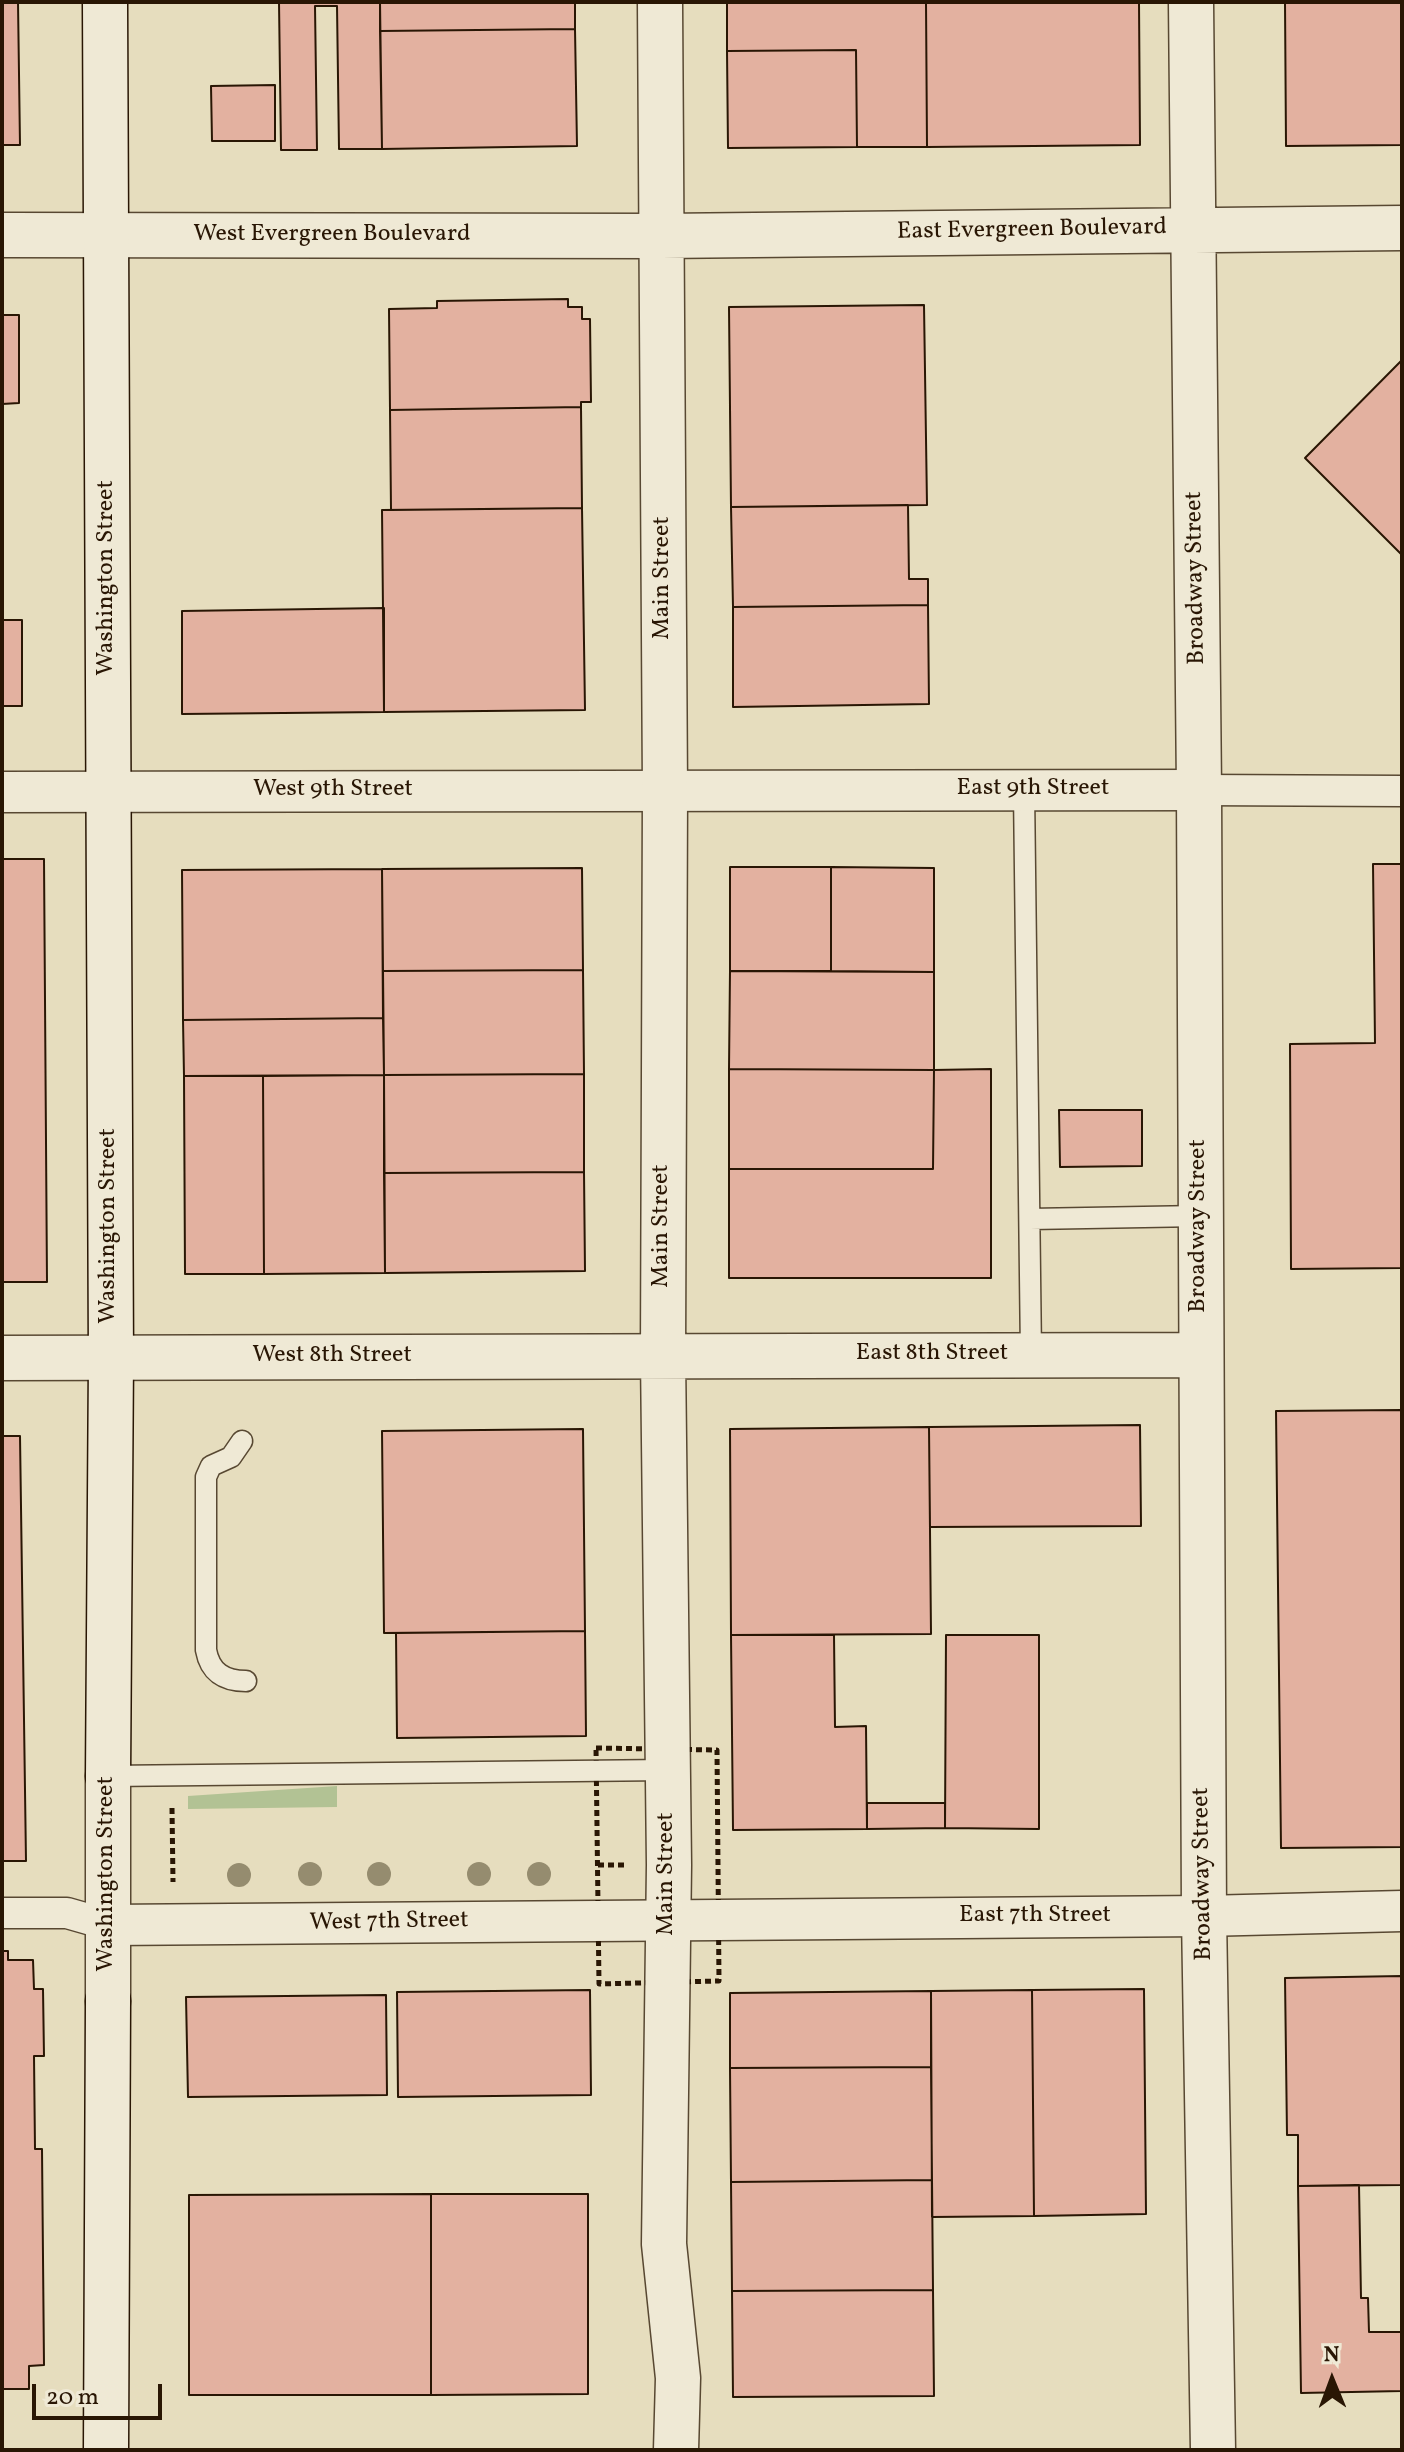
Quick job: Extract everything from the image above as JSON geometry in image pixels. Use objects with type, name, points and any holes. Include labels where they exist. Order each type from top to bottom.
[{"type":"street","name":"Washington Street","points":[[105,2],[111,1358],[106,2450]]},
{"type":"street","name":"Main Street","points":[[660,2],[665,791],[663,1356],[669,1920],[664,2244],[678,2378],[676,2450]]},
{"type":"street","name":"Broadway Street","points":[[1191,2],[1199,790],[1204,1916],[1213,2450]]},
{"type":"street","name":"East Evergreen Boulevard","points":[[662,236],[1402,228]]},
{"type":"street","name":"West Evergreen Boulevard","points":[[2,235],[662,236]]},
{"type":"street","name":"East 9th Street","points":[[665,791],[1402,791]]},
{"type":"street","name":"West 9th Street","points":[[2,792],[665,791]]},
{"type":"street","name":"East 8th Street","points":[[663,1356],[1201,1355]]},
{"type":"street","name":"West 8th Street","points":[[2,1358],[663,1356]]},
{"type":"street","name":"East 7th Street","points":[[669,1920],[1204,1916],[1402,1911]]},
{"type":"street","points":[[2,1913],[67,1913],[109,1925]]},
{"type":"street","name":"West 7th Street","points":[[109,1925],[669,1920]]},
{"type":"lane","points":[[1024,790],[1031,1355]]},
{"type":"lane","points":[[1030,1219],[1200,1216]]},
{"type":"lane","points":[[242,1441],[231,1457],[211,1466],[206,1477],[206,1650],[212,1668],[219,1675],[246,1681]]},
{"type":"lane","points":[[108,1776],[668,1770]]},
{"type":"path","points":[[171,1775],[173,1925]]},
{"type":"green space","points":[[337,1786],[337,1807],[188,1809],[188,1796]]},
{"type":"building","points":[[2,2],[18,2],[20,145],[2,145]]},
{"type":"building","points":[[279,2],[380,2],[382,149],[339,149],[337,6],[315,6],[317,150],[281,150]]},
{"type":"building","points":[[380,2],[575,2],[575,29],[380,31]]},
{"type":"building","points":[[727,2],[926,2],[927,147],[857,147],[856,50],[727,51]]},
{"type":"building","points":[[926,2],[1139,2],[1140,145],[927,147]]},
{"type":"building","points":[[1285,2],[1402,2],[1402,145],[1286,146]]},
{"type":"building","points":[[575,29],[577,146],[382,149],[380,31]]},
{"type":"building","points":[[856,50],[857,147],[728,148],[727,51]]},
{"type":"building","points":[[275,85],[275,141],[212,141],[211,86]]},
{"type":"building","points":[[568,299],[568,307],[582,307],[582,319],[590,319],[591,402],[581,402],[581,407],[390,410],[389,309],[437,308],[437,301]]},
{"type":"building","points":[[924,305],[927,505],[731,507],[729,307]]},
{"type":"building","points":[[2,315],[19,315],[19,403],[2,404]]},
{"type":"building","points":[[1402,360],[1402,555],[1305,458]]},
{"type":"building","points":[[581,407],[582,508],[391,510],[390,410]]},
{"type":"building","points":[[908,505],[909,579],[928,579],[928,605],[733,607],[731,507]]},
{"type":"building","points":[[582,508],[585,710],[384,712],[382,510]]},
{"type":"building","points":[[928,605],[929,704],[733,707],[733,607]]},
{"type":"building","points":[[384,608],[384,712],[182,714],[182,611]]},
{"type":"building","points":[[2,620],[22,620],[22,706],[2,706]]},
{"type":"building","points":[[2,859],[44,859],[47,1282],[2,1282]]},
{"type":"building","points":[[1373,864],[1402,864],[1402,1268],[1291,1269],[1290,1044],[1375,1043]]},
{"type":"building","points":[[730,867],[831,867],[831,971],[730,971]]},
{"type":"building","points":[[831,867],[934,868],[934,972],[831,971]]},
{"type":"building","points":[[582,868],[583,970],[383,971],[382,869]]},
{"type":"building","points":[[382,869],[383,1018],[183,1020],[182,870]]},
{"type":"building","points":[[583,970],[584,1074],[384,1075],[383,971]]},
{"type":"building","points":[[730,971],[934,972],[934,1070],[729,1069]]},
{"type":"building","points":[[383,1018],[384,1075],[184,1076],[183,1020]]},
{"type":"building","points":[[729,1069],[934,1070],[933,1169],[729,1169]]},
{"type":"building","points":[[991,1069],[991,1278],[729,1278],[729,1169],[933,1169],[934,1070]]},
{"type":"building","points":[[584,1074],[584,1172],[384,1173],[384,1075]]},
{"type":"building","points":[[384,1075],[385,1273],[264,1274],[263,1076]]},
{"type":"building","points":[[184,1076],[263,1076],[264,1274],[185,1274]]},
{"type":"building","points":[[1059,1110],[1142,1110],[1142,1166],[1060,1167]]},
{"type":"building","points":[[584,1172],[585,1271],[385,1273],[384,1173]]},
{"type":"building","points":[[1402,1410],[1402,1847],[1281,1848],[1276,1411]]},
{"type":"building","points":[[1140,1425],[1141,1526],[930,1527],[929,1427]]},
{"type":"building","points":[[929,1427],[931,1634],[731,1635],[730,1429]]},
{"type":"building","points":[[583,1429],[585,1631],[384,1633],[382,1431]]},
{"type":"building","points":[[2,1436],[20,1436],[26,1861],[2,1861]]},
{"type":"building","points":[[585,1631],[586,1736],[397,1738],[396,1633]]},
{"type":"building","points":[[731,1635],[834,1635],[835,1727],[866,1726],[867,1829],[733,1830]]},
{"type":"building","points":[[946,1635],[1039,1635],[1039,1829],[945,1828]]},
{"type":"building","points":[[867,1803],[945,1803],[945,1828],[867,1829]]},
{"type":"building","points":[[2,1951],[8,1951],[8,1960],[33,1960],[34,1989],[43,1989],[44,2056],[34,2056],[35,2149],[42,2149],[44,2365],[29,2366],[29,2389],[2,2389]]},
{"type":"building","points":[[1402,1976],[1402,2185],[1298,2186],[1298,2135],[1287,2135],[1285,1978]]},
{"type":"building","points":[[1144,1989],[1146,2214],[1034,2216],[1032,1990]]},
{"type":"building","points":[[590,1990],[591,2095],[398,2097],[397,1992]]},
{"type":"building","points":[[1032,1990],[1034,2216],[932,2217],[931,1991]]},
{"type":"building","points":[[931,1991],[931,2067],[730,2068],[730,1993]]},
{"type":"building","points":[[386,1995],[387,2095],[188,2097],[186,1997]]},
{"type":"building","points":[[931,2067],[932,2180],[731,2182],[730,2068]]},
{"type":"building","points":[[932,2180],[933,2290],[732,2291],[731,2182]]},
{"type":"building","points":[[1359,2185],[1361,2298],[1368,2298],[1369,2332],[1402,2332],[1402,2391],[1301,2393],[1298,2186]]},
{"type":"building","points":[[431,2194],[431,2395],[189,2395],[189,2195]]},
{"type":"building","points":[[431,2194],[588,2194],[588,2394],[431,2395]]},
{"type":"building","points":[[933,2290],[934,2396],[733,2397],[732,2291]]}]
